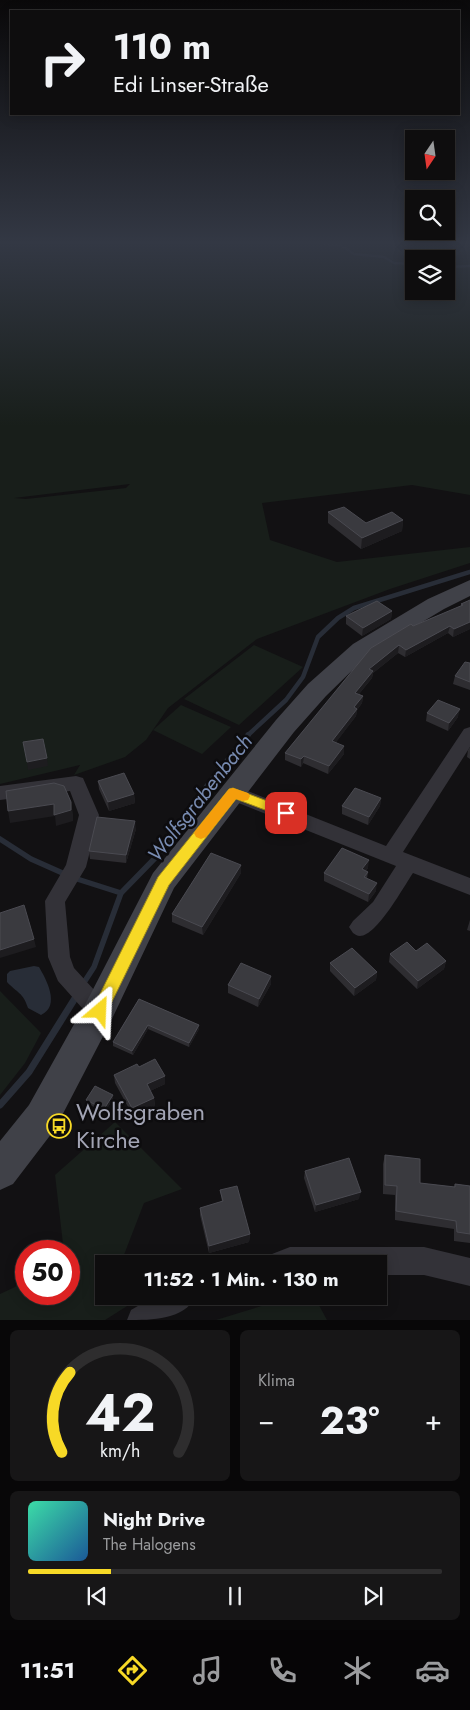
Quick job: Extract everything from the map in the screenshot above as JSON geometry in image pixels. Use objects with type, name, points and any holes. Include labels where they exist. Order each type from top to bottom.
[{"type":"main road","points":[[0,1171],[42,1117],[92,1003],[164,881],[285,726],[317,690],[361,649],[429,608],[470,588]]},
{"type":"street","points":[[360,928],[380,908],[399,859],[470,733]]},
{"type":"street","points":[[0,793],[76,783],[89,814],[72,874],[55,901],[59,957],[66,974],[92,1003]]},
{"type":"street","points":[[233,792],[470,887]]},
{"type":"street","points":[[387,1261],[424,1261],[470,1272]]},
{"type":"street","points":[[141,1320],[167,1305]]},
{"type":"shaded area","points":[[0,304],[470,304],[470,495],[412,485],[262,503],[270,540],[337,562],[470,547],[470,563],[390,589],[257,639],[168,708],[146,740],[125,757],[74,775],[80,765],[0,784]],"holes":[[[130,484],[126,488],[26,499],[14,498]]]},
{"type":"shaded area","points":[[254,645],[303,667],[239,725],[184,699]]},
{"type":"shaded area","points":[[181,705],[231,727],[202,754],[153,730]]},
{"type":"shaded area","points":[[34,966],[39,967],[45,978],[51,999],[47,1011],[41,1015],[28,1008],[22,996],[7,982],[7,974],[10,971]]},
{"type":"shaded area","points":[[0,991],[41,1033],[25,1063],[0,1095]]},
{"type":"shaded area","points":[[115,1122],[182,1189],[144,1203],[124,1255],[95,1255],[95,1305],[129,1305],[105,1320],[0,1320],[0,1294],[15,1287],[15,1305],[80,1305],[80,1240],[63,1240],[55,1175]]},
{"type":"shaded area","points":[[265,1305],[319,1305],[327,1320],[216,1320]]},
{"type":"building","points":[[344,507],[366,523],[392,512],[403,520],[362,538],[328,512]]},
{"type":"building","points":[[470,600],[470,622],[454,629],[450,626],[406,650],[399,645],[369,669],[373,671],[355,693],[363,696],[354,707],[357,709],[332,741],[344,746],[329,766],[304,756],[301,759],[285,753],[371,648],[411,624],[413,626],[463,605],[461,604]]},
{"type":"building","points":[[377,601],[392,611],[363,628],[346,616]]},
{"type":"building","points":[[465,662],[470,663],[470,682],[455,676]]},
{"type":"building","points":[[438,700],[460,709],[449,723],[427,713]]},
{"type":"building","points":[[43,739],[47,758],[27,762],[23,742]]},
{"type":"building","points":[[124,773],[134,794],[108,802],[98,781]]},
{"type":"building","points":[[54,783],[64,786],[71,802],[71,810],[54,815],[54,804],[8,811],[6,791]]},
{"type":"building","points":[[355,788],[381,798],[369,817],[342,806]]},
{"type":"building","points":[[97,817],[135,821],[126,855],[89,851]]},
{"type":"building","points":[[342,848],[369,860],[362,869],[368,872],[364,877],[377,883],[369,894],[324,873]]},
{"type":"building","points":[[211,853],[241,865],[202,927],[172,914]]},
{"type":"building","points":[[24,905],[34,939],[0,950],[0,913]]},
{"type":"building","points":[[407,942],[416,951],[427,943],[446,961],[418,981],[390,954]]},
{"type":"building","points":[[352,948],[377,972],[355,988],[330,963]]},
{"type":"building","points":[[241,963],[271,976],[259,999],[228,985]]},
{"type":"building","points":[[139,999],[199,1025],[189,1043],[148,1025],[132,1051],[113,1042]]},
{"type":"building","points":[[155,1059],[165,1076],[147,1084],[154,1098],[132,1108],[114,1075],[137,1064],[139,1067]]},
{"type":"building","points":[[95,1086],[113,1095],[104,1109],[86,1100]]},
{"type":"building","points":[[385,1155],[420,1159],[420,1183],[455,1187],[455,1184],[470,1186],[470,1234],[457,1232],[456,1221],[396,1211],[397,1186],[385,1185]]},
{"type":"building","points":[[349,1158],[361,1192],[316,1205],[305,1171]]},
{"type":"building","points":[[237,1186],[250,1234],[209,1246],[200,1208],[223,1201],[220,1190]]},
{"type":"waterway","name":"Wolfsgrabenbach","points":[[248,735],[286,700],[303,677],[318,637],[338,618],[354,608],[470,572]]},
{"type":"waterway","name":"Wolfsgrabenbach","points":[[121,893],[159,854],[207,786],[248,735]]},
{"type":"waterway","points":[[0,839],[31,859],[67,875]]},
{"type":"waterway","points":[[74,878],[121,893]]},
{"type":"waterway","name":"Wolfsgrabenbach","points":[[83,984],[94,967],[121,893]]},
{"type":"waterway","name":"Wolfsgrabenbach","points":[[0,1105],[29,1072],[77,995]]},
{"type":"slow traffic","points":[[201,833],[233,792],[243,796]]},
{"type":"place","name":"Wolfsgraben Kirche","points":[[59,1126]]},
{"type":"route","points":[[100,1011],[164,881],[233,792],[286,813]]}]
